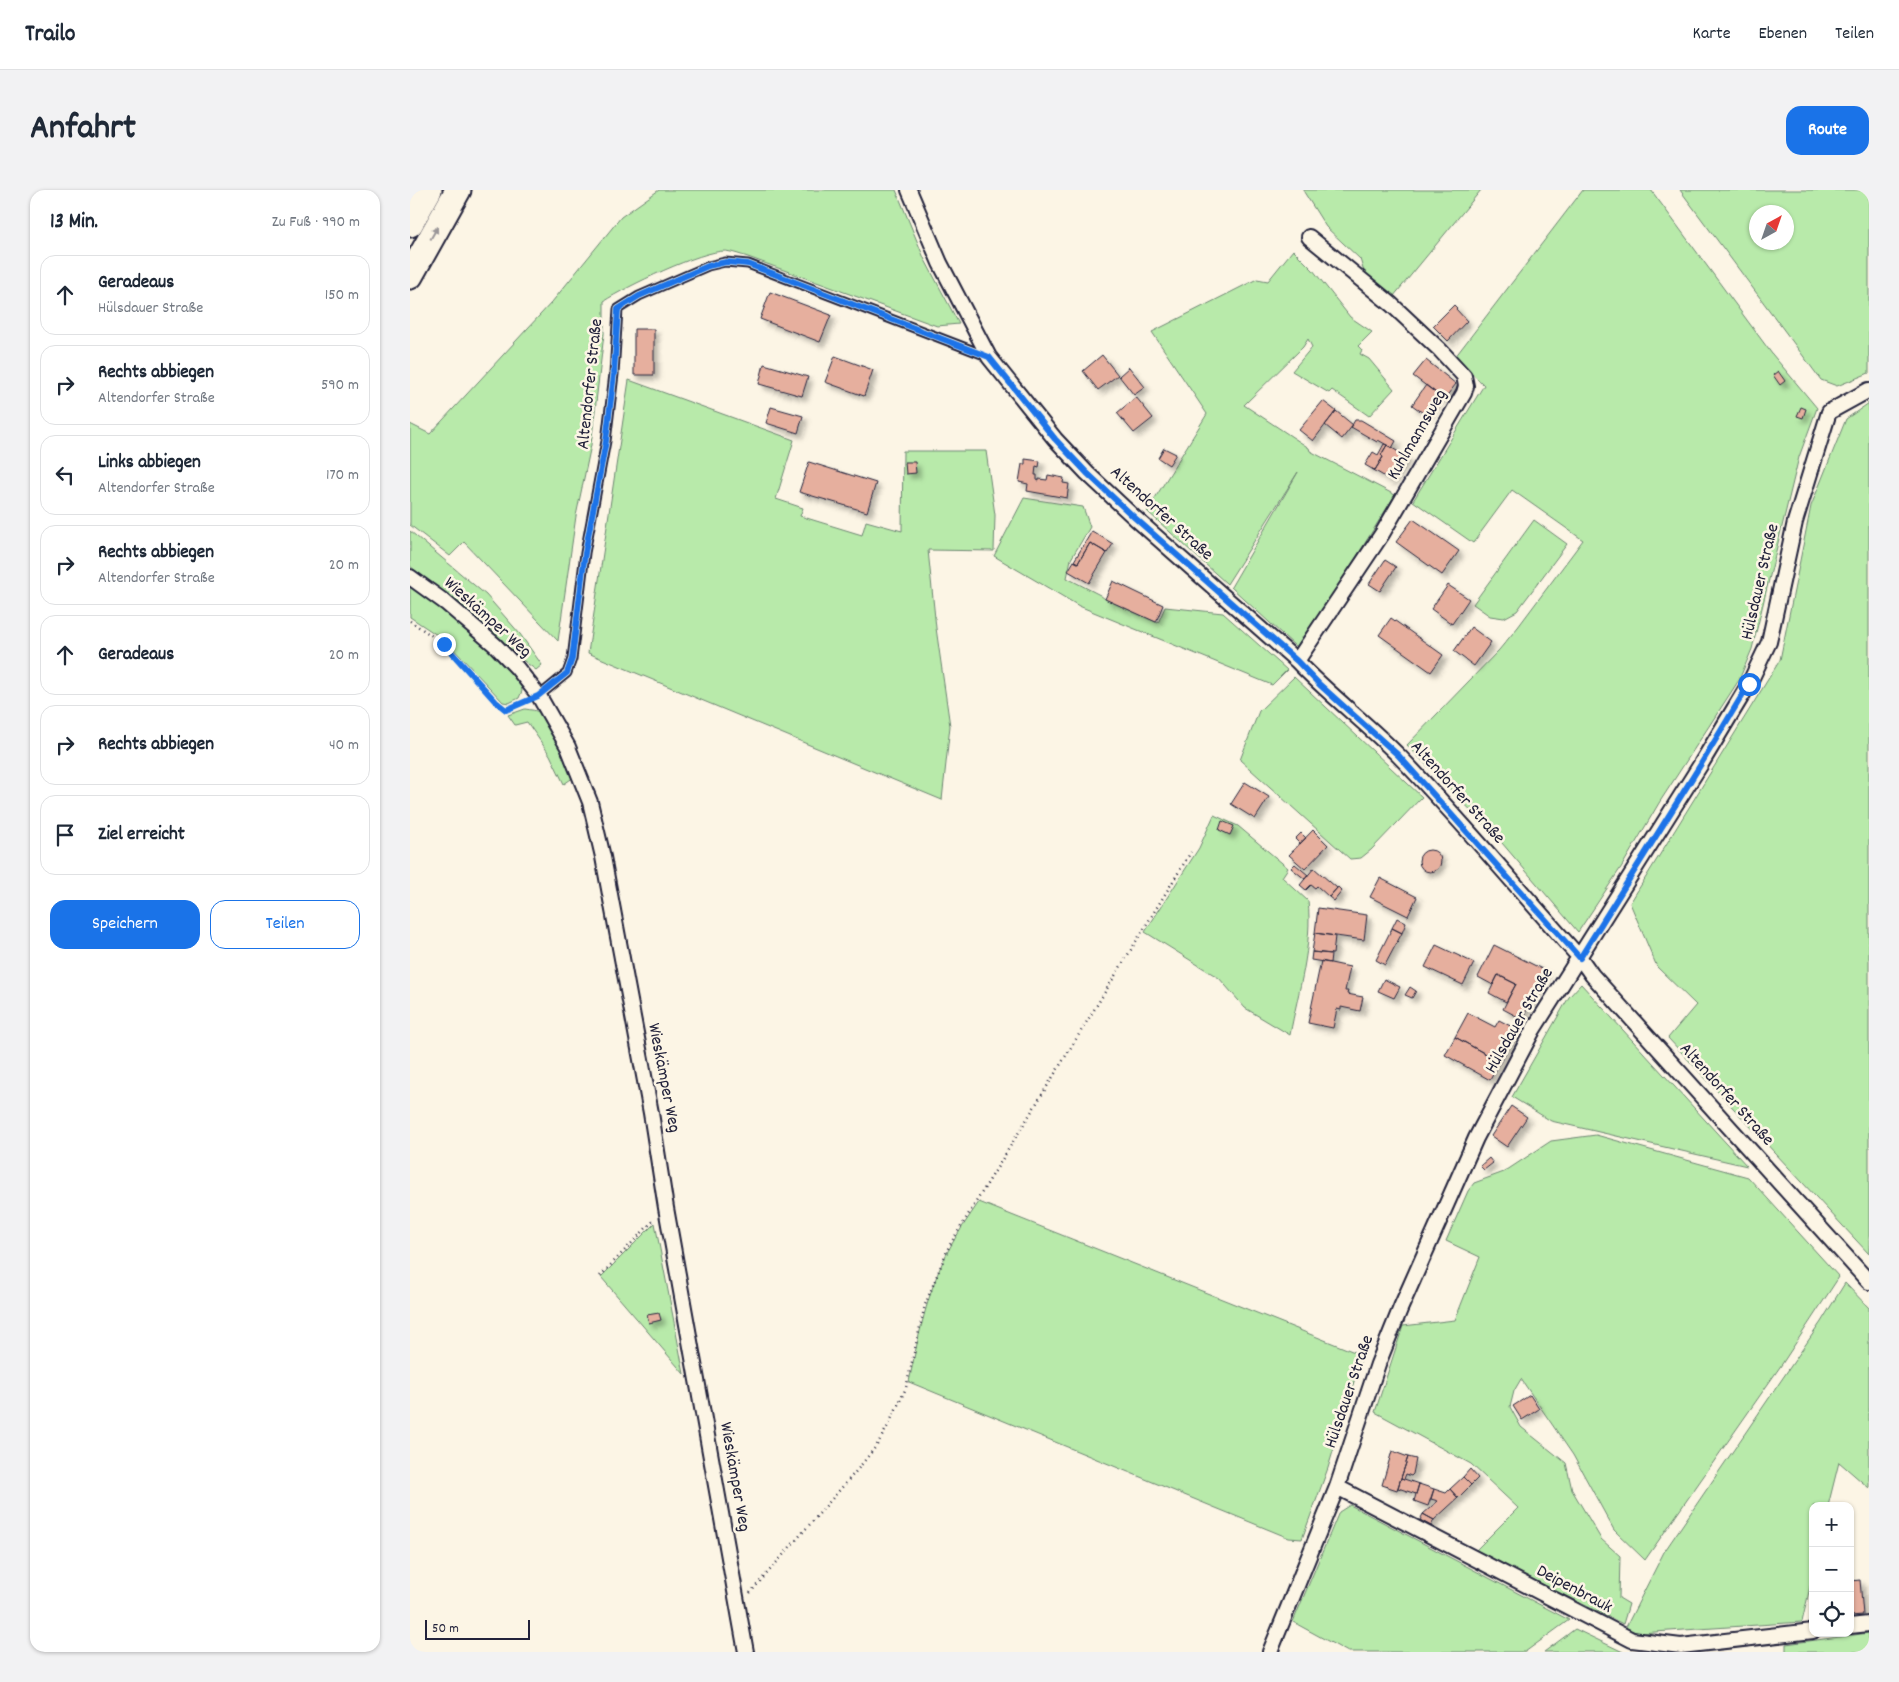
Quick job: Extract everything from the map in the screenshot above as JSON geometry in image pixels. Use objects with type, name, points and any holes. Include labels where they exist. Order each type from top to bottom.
[{"type":"highway","points":[[410,224],[429,190]]},
{"type":"highway","points":[[410,276],[458,190]]},
{"type":"street","name":"Altendorfer Straße","points":[[909,190],[940,263],[989,357],[1055,439],[1087,473],[1135,518],[1297,661],[1320,685],[1398,755],[1869,1282]]},
{"type":"street","name":"Kuhlmannsweg","points":[[1297,661],[1382,534],[1464,393],[1466,386],[1464,376],[1440,350],[1391,304],[1309,237]]},
{"type":"street","name":"Hülsdauer Straße","points":[[1270,1652],[1337,1487],[1378,1364],[1401,1307],[1476,1138],[1533,1030],[1580,958],[1749,684],[1769,642],[1795,522],[1829,412],[1869,390]]},
{"type":"street","name":"Wieskämper Weg","points":[[410,577],[446,603],[495,645],[517,668],[538,696],[568,747],[590,802],[603,857],[651,1113],[666,1208],[746,1652]]},
{"type":"street","name":"Deipenbrauk","points":[[1337,1487],[1632,1640],[1660,1645],[1681,1646],[1809,1631]]},
{"type":"street","points":[[1854,1626],[1869,1624]]},
{"type":"lane","name":"Altendorfer Straße","points":[[538,696],[567,673],[572,659],[585,553],[606,441],[614,374],[618,309],[639,296],[708,266],[726,262],[748,264],[989,357]]},
{"type":"path","points":[[410,621],[444,644],[496,702],[506,710],[538,696]]},
{"type":"path","points":[[738,1601],[749,1594],[858,1469],[889,1424],[906,1388],[925,1304],[949,1246],[1191,852]]},
{"type":"path","points":[[600,1276],[666,1208]]},
{"type":"green space","points":[[659,190],[896,190],[924,258],[959,324],[937,326],[748,257],[726,251],[699,256],[629,287],[604,301],[604,334],[591,445],[576,516],[558,641],[464,542],[450,556],[410,525],[410,424],[430,434],[552,302],[621,217]]},
{"type":"green space","points":[[1304,190],[1481,190],[1393,297],[1364,272],[1360,259],[1326,227]]},
{"type":"green space","points":[[1583,190],[1651,190],[1772,354],[1817,408],[1799,457],[1752,649],[1739,680],[1659,803],[1622,866],[1578,932],[1496,836],[1407,745],[1499,650],[1583,540],[1512,490],[1473,543],[1413,501],[1484,385],[1455,357]]},
{"type":"green space","points":[[1680,190],[1869,190],[1869,373],[1837,386],[1821,380]]},
{"type":"green space","points":[[1293,250],[1313,270],[1350,317],[1372,332],[1358,346],[1362,350],[1360,354],[1369,359],[1394,389],[1369,416],[1332,390],[1329,393],[1292,371],[1312,347],[1308,339],[1303,347],[1244,405],[1309,448],[1310,451],[1395,495],[1342,580],[1296,647],[1231,587],[1298,472],[1227,584],[1147,511],[1207,414],[1152,332],[1257,279],[1268,281]]},
{"type":"green space","points":[[629,380],[794,440],[776,499],[803,508],[800,516],[862,535],[866,521],[902,531],[903,451],[986,451],[995,515],[994,551],[928,550],[936,628],[950,726],[942,800],[588,653]]},
{"type":"green space","points":[[1869,403],[1869,1254],[1668,1038],[1696,1005],[1657,967],[1630,903],[1780,660],[1811,506],[1846,419]]},
{"type":"green space","points":[[1024,498],[1083,507],[1090,527],[1071,559],[1067,578],[1105,599],[1158,623],[1165,607],[1223,613],[1287,670],[1272,685],[1079,606],[994,556]]},
{"type":"green space","points":[[1534,520],[1567,544],[1517,611],[1504,618],[1490,616],[1473,604]]},
{"type":"green space","points":[[410,531],[486,595],[520,634],[542,665],[536,670],[520,658],[500,638],[410,566]]},
{"type":"green space","points":[[410,585],[479,638],[502,660],[521,685],[522,691],[519,698],[509,703],[503,702],[446,641],[410,617]]},
{"type":"green space","points":[[1294,677],[1422,797],[1361,858],[1350,859],[1240,760],[1259,711]]},
{"type":"green space","points":[[525,709],[541,713],[555,733],[574,777],[564,784],[550,755],[527,722],[515,725],[508,715]]},
{"type":"green space","points":[[1214,815],[1238,826],[1288,868],[1282,877],[1308,901],[1307,951],[1290,1035],[1245,1008],[1219,978],[1145,932],[1199,848]]},
{"type":"green space","points":[[1581,984],[1747,1166],[1551,1121],[1512,1097],[1569,997]]},
{"type":"green space","points":[[1596,1135],[1748,1177],[1839,1277],[1782,1364],[1645,1560],[1614,1530],[1573,1455],[1521,1379],[1514,1391],[1510,1407],[1521,1427],[1566,1463],[1572,1490],[1601,1539],[1620,1556],[1619,1598],[1629,1604],[1623,1624],[1475,1551],[1518,1508],[1471,1464],[1375,1412],[1403,1326],[1455,1320],[1480,1257],[1446,1241],[1468,1191],[1474,1183],[1504,1172],[1551,1141]]},
{"type":"green space","points":[[979,1202],[1362,1355],[1328,1468],[1302,1539],[1289,1538],[909,1382],[920,1332],[934,1283],[951,1245]]},
{"type":"green space","points":[[655,1223],[684,1374],[601,1277]]},
{"type":"green space","points":[[1845,1283],[1869,1308],[1869,1488],[1839,1462],[1829,1502],[1809,1502],[1809,1591],[1802,1622],[1640,1633],[1625,1629],[1664,1552],[1821,1322]]},
{"type":"green space","points":[[1350,1505],[1569,1620],[1525,1652],[1348,1652],[1293,1622],[1339,1512]]},
{"type":"green space","points":[[1575,1629],[1623,1652],[1544,1652]]},
{"type":"green space","points":[[1869,1633],[1869,1652],[1786,1652],[1786,1644],[1839,1637],[1854,1637],[1854,1635]]},
{"type":"building","points":[[770,292],[831,315],[820,342],[760,319]]},
{"type":"building","points":[[1454,305],[1467,321],[1448,341],[1433,326]]},
{"type":"building","points":[[634,329],[654,329],[654,375],[634,375]]},
{"type":"building","points":[[1102,355],[1118,375],[1098,390],[1083,371]]},
{"type":"building","points":[[835,356],[873,370],[864,396],[825,382]]},
{"type":"building","points":[[1426,360],[1456,384],[1444,399],[1413,376]]},
{"type":"building","points":[[764,364],[808,377],[802,396],[759,384]]},
{"type":"building","points":[[1129,367],[1145,387],[1134,395],[1119,376]]},
{"type":"building","points":[[1778,371],[1785,381],[1780,385],[1773,375]]},
{"type":"building","points":[[1426,385],[1440,396],[1426,415],[1412,405]]},
{"type":"building","points":[[1136,397],[1153,418],[1134,433],[1117,413]]},
{"type":"building","points":[[1323,401],[1336,411],[1313,441],[1299,430]]},
{"type":"building","points":[[771,407],[803,416],[798,433],[766,423]]},
{"type":"building","points":[[1801,407],[1806,409],[1803,418],[1797,416]]},
{"type":"building","points":[[1336,411],[1353,425],[1342,439],[1325,425]]},
{"type":"building","points":[[1355,420],[1361,420],[1396,441],[1392,448],[1351,427]]},
{"type":"building","points":[[1384,444],[1387,445],[1381,455],[1383,457],[1375,470],[1365,465],[1373,452],[1378,455]]},
{"type":"building","points":[[1387,445],[1407,457],[1392,481],[1372,469],[1375,470],[1383,457],[1381,455]]},
{"type":"building","points":[[1164,448],[1176,454],[1169,465],[1158,458]]},
{"type":"building","points":[[1025,459],[1040,461],[1039,467],[1036,466],[1035,475],[1037,475],[1037,480],[1039,481],[1039,479],[1047,480],[1048,475],[1064,478],[1063,483],[1069,484],[1067,498],[1027,491],[1028,484],[1019,482],[1022,464],[1025,464]]},
{"type":"building","points":[[809,462],[876,483],[867,512],[799,492]]},
{"type":"building","points":[[905,462],[915,462],[916,473],[906,474]]},
{"type":"building","points":[[1413,519],[1459,551],[1442,575],[1396,542]]},
{"type":"building","points":[[1092,531],[1113,544],[1107,553],[1090,543],[1078,563],[1074,561]]},
{"type":"building","points":[[1090,543],[1107,553],[1089,583],[1068,571],[1074,561],[1078,563]]},
{"type":"building","points":[[1385,560],[1396,567],[1380,591],[1369,584]]},
{"type":"building","points":[[1113,581],[1163,605],[1156,622],[1105,599]]},
{"type":"building","points":[[1448,585],[1469,599],[1452,624],[1431,609]]},
{"type":"building","points":[[1391,618],[1443,655],[1431,672],[1379,635]]},
{"type":"building","points":[[1471,627],[1491,642],[1474,666],[1454,651]]},
{"type":"building","points":[[1245,782],[1269,797],[1255,819],[1231,804]]},
{"type":"building","points":[[1222,821],[1234,826],[1230,835],[1219,830]]},
{"type":"building","points":[[1313,830],[1328,845],[1305,869],[1289,855]]},
{"type":"building","points":[[1301,833],[1306,838],[1300,844],[1295,839]]},
{"type":"building","points":[[1430,850],[1438,853],[1441,861],[1438,869],[1430,872],[1422,869],[1419,861],[1422,853]]},
{"type":"building","points":[[1295,864],[1308,875],[1305,879],[1291,868]]},
{"type":"building","points":[[1314,868],[1337,888],[1329,897],[1317,886],[1315,888],[1311,885],[1306,890],[1300,885]]},
{"type":"building","points":[[1380,878],[1417,897],[1408,916],[1370,897]]},
{"type":"building","points":[[1338,887],[1342,891],[1334,901],[1329,897]]},
{"type":"building","points":[[1318,908],[1367,915],[1364,940],[1315,933]]},
{"type":"building","points":[[1397,918],[1406,923],[1402,933],[1392,928]]},
{"type":"building","points":[[1392,928],[1402,933],[1385,965],[1376,960]]},
{"type":"building","points":[[1315,933],[1335,936],[1333,954],[1312,952]]},
{"type":"building","points":[[1436,945],[1474,963],[1463,985],[1425,967]]},
{"type":"building","points":[[1494,945],[1546,971],[1522,1019],[1503,1009],[1516,984],[1498,975],[1493,985],[1478,977]]},
{"type":"building","points":[[1312,952],[1331,954],[1330,963],[1311,960]]},
{"type":"building","points":[[1321,961],[1350,967],[1345,991],[1348,991],[1347,994],[1363,997],[1360,1011],[1341,1007],[1341,1010],[1337,1009],[1333,1028],[1308,1023]]},
{"type":"building","points":[[1498,975],[1516,984],[1506,1002],[1489,993]]},
{"type":"building","points":[[1384,979],[1400,987],[1394,998],[1378,991]]},
{"type":"building","points":[[1410,987],[1416,991],[1412,998],[1405,995]]},
{"type":"building","points":[[1468,1013],[1495,1027],[1499,1020],[1518,1030],[1500,1062],[1455,1037]]},
{"type":"building","points":[[1455,1037],[1500,1062],[1490,1080],[1445,1055]]},
{"type":"building","points":[[1511,1106],[1527,1117],[1507,1147],[1491,1136]]},
{"type":"building","points":[[1489,1158],[1493,1163],[1484,1170],[1480,1166]]},
{"type":"building","points":[[659,1313],[661,1320],[649,1323],[647,1315]]},
{"type":"building","points":[[1530,1395],[1539,1409],[1522,1420],[1513,1406]]},
{"type":"building","points":[[1392,1451],[1408,1457],[1397,1490],[1382,1485]]},
{"type":"building","points":[[1408,1457],[1416,1459],[1413,1474],[1411,1476],[1406,1474],[1404,1479],[1401,1478]]},
{"type":"building","points":[[1470,1469],[1478,1478],[1471,1485],[1463,1477]]},
{"type":"building","points":[[1463,1477],[1471,1485],[1458,1498],[1450,1489]]},
{"type":"building","points":[[1401,1478],[1419,1484],[1416,1494],[1398,1488]]},
{"type":"building","points":[[1419,1484],[1434,1489],[1428,1506],[1414,1501]]},
{"type":"building","points":[[1434,1489],[1446,1493],[1450,1489],[1458,1498],[1434,1520],[1423,1514],[1438,1501],[1431,1499]]},
{"type":"building","points":[[1423,1514],[1434,1520],[1431,1526],[1420,1520]]},
{"type":"building","points":[[1860,1580],[1863,1615],[1854,1616],[1854,1581]]},
{"type":"route","points":[[444,644],[496,702],[506,710],[538,696],[567,673],[572,659],[585,553],[606,441],[614,374],[618,309],[639,296],[708,266],[726,262],[748,264],[989,357],[1055,439],[1087,473],[1135,518],[1297,661],[1320,685],[1398,755],[1580,958],[1749,684]]}]
